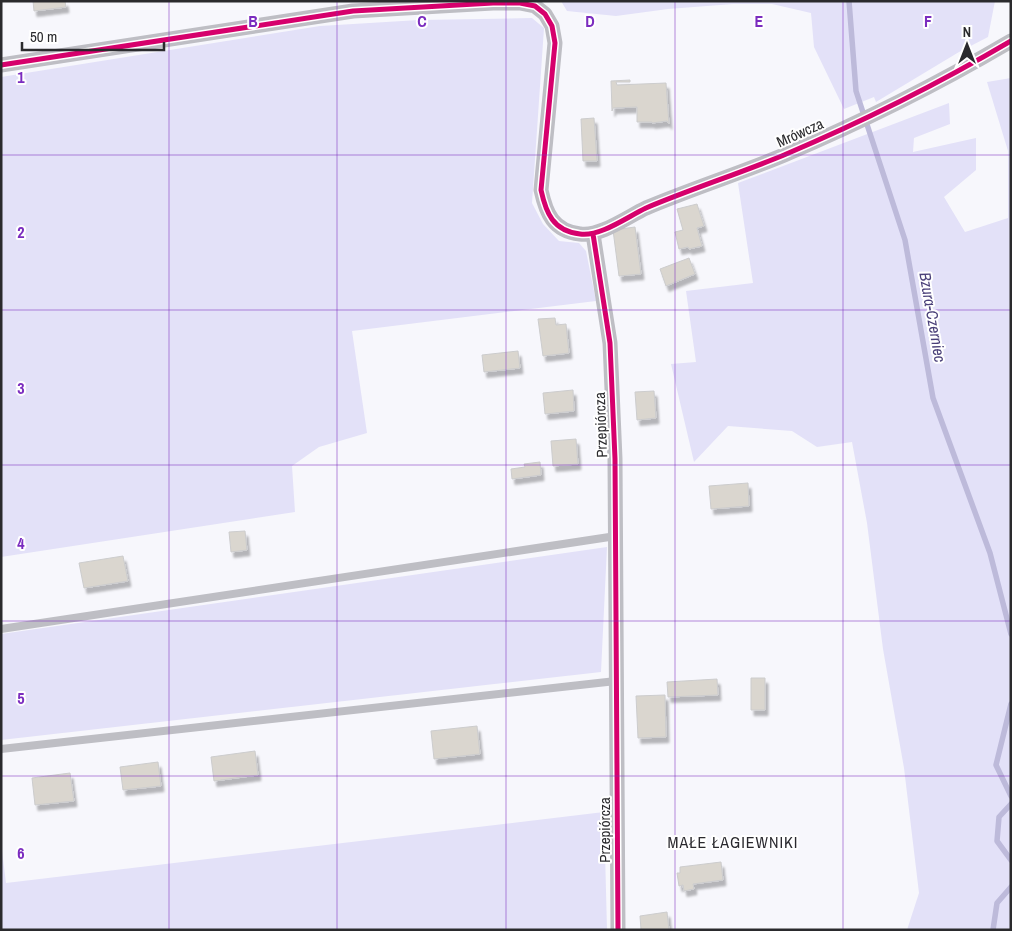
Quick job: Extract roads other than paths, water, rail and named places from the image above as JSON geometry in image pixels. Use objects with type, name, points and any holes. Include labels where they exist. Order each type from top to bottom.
[{"type":"street","points":[[1,65],[352,6],[520,3],[536,6],[545,14],[552,26],[555,43],[541,190],[544,205],[550,218],[561,229],[579,234],[594,234]]},
{"type":"street","name":"Mrówcza","points":[[594,234],[645,209],[849,126],[939,82],[1011,41]]},
{"type":"street","name":"Przepiórcza","points":[[594,234],[610,343],[616,536],[618,930]]},
{"type":"lane","points":[[1,629],[616,536]]},
{"type":"lane","points":[[1,749],[616,681]]},
{"type":"waterway","name":"Bzura-Czerniec","points":[[849,1],[856,91],[905,240],[933,398],[990,553],[1011,634]]},
{"type":"waterway","name":"Bzura-Czerniec","points":[[1011,704],[996,765],[1011,796]]},
{"type":"waterway","name":"Bzura-Czerniec","points":[[1011,804],[999,817],[997,841],[1011,860]]},
{"type":"waterway","name":"Bzura-Czerniec","points":[[993,930],[997,903],[1011,887]]},
{"type":"district","name":"MAŁE ŁAGIEWNIKI","points":[[733,842]]}]
